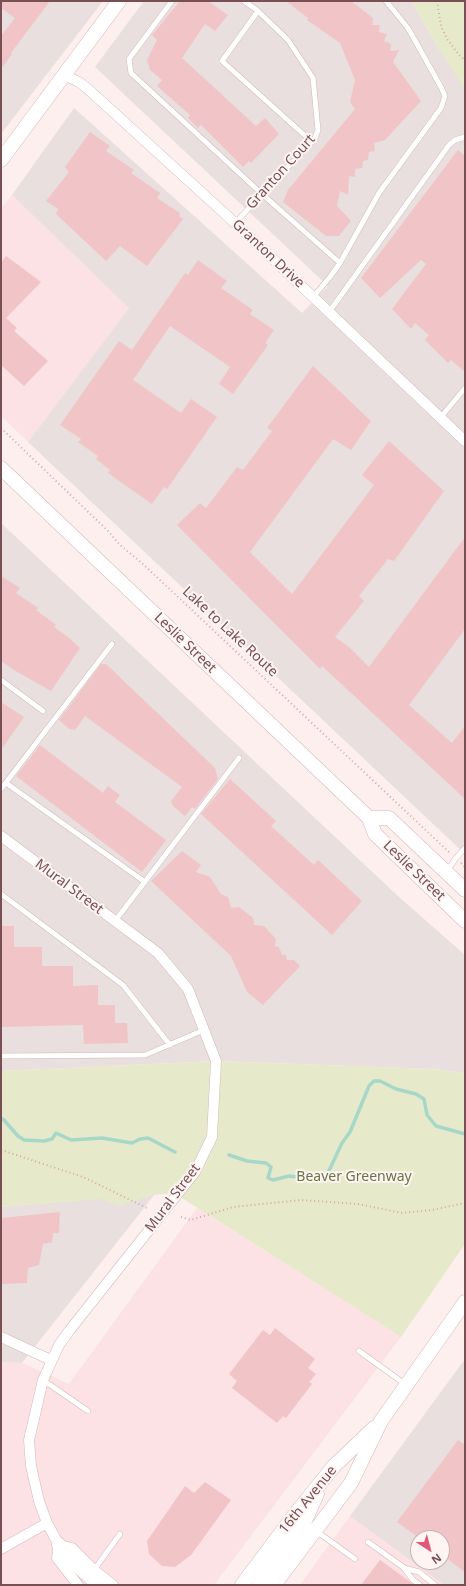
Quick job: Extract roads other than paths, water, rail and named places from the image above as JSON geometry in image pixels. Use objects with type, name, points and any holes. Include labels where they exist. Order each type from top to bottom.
[{"type":"main road","points":[[1,160],[119,1]]},
{"type":"main road","name":"Leslie Street","points":[[1,468],[369,818],[375,834],[465,921]]},
{"type":"main road","name":"Leslie Street","points":[[369,818],[389,818],[465,890]]},
{"type":"main road","name":"16th Avenue","points":[[274,1585],[351,1483],[381,1421],[465,1302]]},
{"type":"main road","name":"16th Avenue","points":[[242,1585],[293,1517],[334,1466],[381,1421]]},
{"type":"main road","points":[[258,1585],[304,1524],[324,1478]]},
{"type":"main road","points":[[59,1545],[86,1574],[99,1585]]},
{"type":"street","name":"Granton Drive","points":[[64,75],[88,89],[235,223],[465,441]]},
{"type":"street","name":"Mural Street","points":[[1,836],[158,953],[188,989],[216,1061],[212,1137],[195,1172],[69,1331],[51,1360],[43,1380],[28,1440],[31,1466],[39,1501],[47,1523],[59,1545],[57,1558],[78,1585]]},
{"type":"street","points":[[1,1337],[51,1360]]},
{"type":"street","points":[[1,1549],[47,1523]]},
{"type":"street","points":[[59,1545],[72,1548],[94,1570],[113,1585]]},
{"type":"lane","points":[[172,1],[129,59],[131,73],[262,194],[340,263]]},
{"type":"lane","name":"Granton Court","points":[[235,223],[312,142],[318,130],[313,78],[288,40],[258,11],[244,1]]},
{"type":"lane","points":[[313,297],[340,263],[379,193],[441,108],[445,96],[441,86],[408,28],[386,1]]},
{"type":"lane","points":[[258,11],[222,61],[312,142]]},
{"type":"lane","points":[[329,312],[449,145],[455,140],[465,138]]},
{"type":"lane","points":[[440,418],[465,388]]},
{"type":"lane","points":[[1,789],[112,644]]},
{"type":"lane","points":[[1,680],[43,711]]},
{"type":"lane","points":[[115,921],[239,758]]},
{"type":"lane","points":[[6,783],[145,882]]},
{"type":"lane","points":[[447,872],[465,848]]},
{"type":"lane","points":[[1,894],[123,985],[170,1045]]},
{"type":"lane","points":[[1,1056],[145,1055],[204,1030]]},
{"type":"lane","points":[[359,1351],[406,1386]]},
{"type":"lane","points":[[43,1380],[88,1411]]},
{"type":"lane","points":[[315,1531],[355,1559]]},
{"type":"lane","points":[[94,1570],[120,1534]]},
{"type":"lane","points":[[368,1542],[403,1567],[413,1580],[420,1585]]},
{"type":"lane","points":[[403,1567],[419,1572],[435,1585]]},
{"type":"waterway","points":[[229,1155],[247,1161],[266,1163],[271,1167],[268,1178],[273,1180],[289,1176],[307,1178],[327,1175],[342,1143],[350,1132],[369,1086],[374,1081],[380,1081],[396,1089],[416,1094],[424,1099],[427,1115],[436,1126],[465,1134]]},
{"type":"waterway","points":[[1,1119],[3,1119],[18,1136],[24,1140],[44,1141],[52,1139],[56,1133],[71,1140],[102,1138],[132,1143],[140,1139],[148,1138],[175,1152]]},
{"type":"park label","name":"Beaver Greenway","points":[[354,1177]]}]
